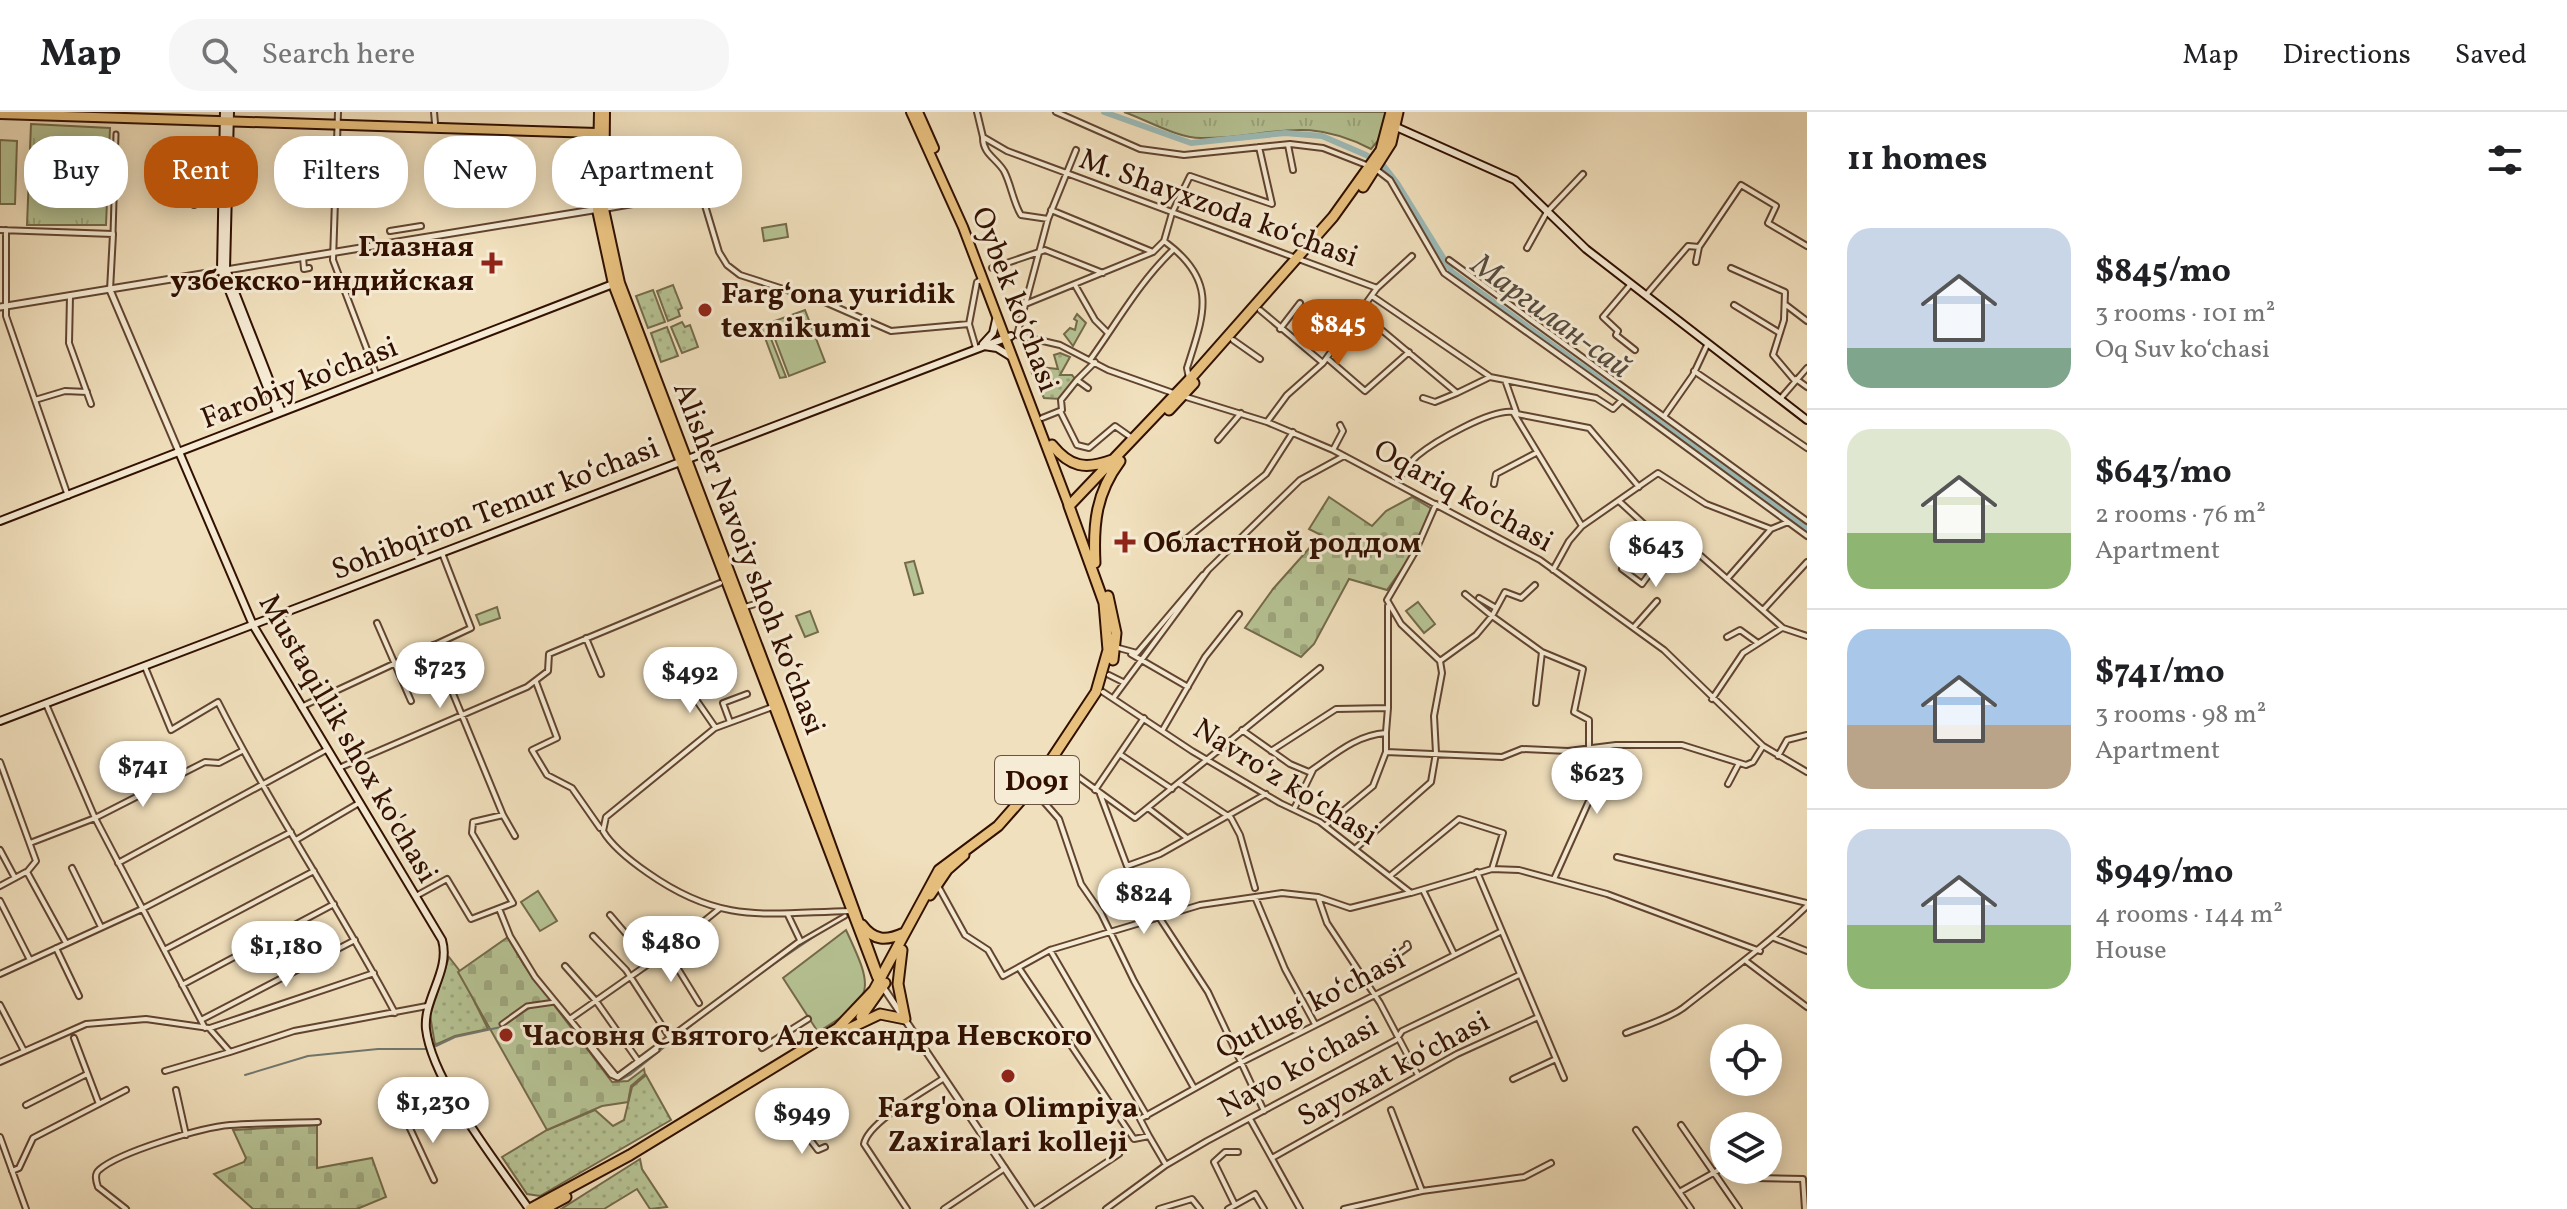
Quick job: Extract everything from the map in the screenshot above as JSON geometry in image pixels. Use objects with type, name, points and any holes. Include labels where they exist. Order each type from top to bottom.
[{"type":"highway","name":"D091","points":[[1391,112],[1393,126]]},
{"type":"highway","name":"D091","points":[[1117,460],[1260,310],[1374,166],[1383,152],[1398,112]]},
{"type":"highway","name":"D091","points":[[1095,563],[1094,523],[1099,497],[1117,460],[1300,260]]},
{"type":"highway","points":[[1052,445],[1076,466],[1093,466],[1117,460]]},
{"type":"highway","points":[[1072,507],[1117,460]]},
{"type":"highway","name":"D091","points":[[529,1209],[630,1155],[838,1028],[856,1013],[882,984],[904,933],[939,870],[998,826],[1058,762],[1103,692],[1115,647],[1109,600],[1072,507]]},
{"type":"highway","name":"D091","points":[[544,1209],[842,1032],[861,1017],[902,950],[936,885],[962,857],[1018,815],[1109,670],[1109,634],[1104,603],[1072,507]]},
{"type":"highway","points":[[862,925],[869,934],[880,939],[904,933]]},
{"type":"highway","points":[[842,1032],[880,1014],[905,1019],[898,984],[902,950]]},
{"type":"main road","points":[[95,112],[227,117]]},
{"type":"main road","name":"Alisher Navoiy shoh koʻchasi","points":[[599,112],[600,209],[613,284],[743,607],[777,706]]},
{"type":"main road","name":"Alisher Navoiy shoh koʻchasi","points":[[605,112],[600,209],[620,283],[882,984]]},
{"type":"main road","name":"Oybek ko‘chasi","points":[[911,112],[997,314],[1011,336],[1014,359],[1072,507]]},
{"type":"main road","name":"Oybek ko‘chasi","points":[[918,112],[957,197],[1042,418],[1072,507]]},
{"type":"main road","points":[[0,114],[338,119],[598,131]]},
{"type":"main road","points":[[227,117],[224,269],[279,412]]},
{"type":"main road","points":[[338,119],[598,131]]},
{"type":"main road","points":[[1393,126],[1511,177],[1631,284],[1807,420]]},
{"type":"main road","name":"Farobiy ko'chasi","points":[[0,521],[613,284]]},
{"type":"main road","points":[[978,347],[993,333],[997,314]]},
{"type":"main road","name":"Sohibqiron Temur koʻchasi","points":[[0,721],[683,458],[1011,336]]},
{"type":"main road","points":[[978,347],[997,348],[1014,359]]},
{"type":"main road","name":"Mustaqillik shox ko'chasi","points":[[179,452],[253,625],[300,708],[416,896],[444,951],[427,1006],[426,1030],[438,1070],[529,1209]]},
{"type":"main road","points":[[777,706],[847,913],[882,984]]},
{"type":"street","points":[[434,112],[435,123]]},
{"type":"street","points":[[977,112],[986,152],[1005,172],[1006,183],[1021,215],[1048,219]]},
{"type":"street","points":[[1056,112],[1140,149],[1184,155],[1288,144],[1323,148],[1374,166],[1390,180],[1444,273],[1807,536]]},
{"type":"street","points":[[338,119],[333,253],[377,376]]},
{"type":"street","name":"Mustaqillik shox ko'chasi","points":[[116,134],[110,290],[179,452]]},
{"type":"street","name":"M. Shayxzoda koʻchasi","points":[[983,137],[1007,151],[1066,174],[1377,288]]},
{"type":"street","points":[[1288,144],[1293,170]]},
{"type":"street","points":[[1023,305],[1153,252],[1164,241],[1172,213],[1190,176],[1272,204],[1259,147]]},
{"type":"street","points":[[1011,336],[1041,250],[1051,210],[1076,150]]},
{"type":"street","points":[[58,169],[68,177],[61,187],[50,180],[52,171],[58,169]]},
{"type":"street","points":[[1527,248],[1547,212],[1583,174]]},
{"type":"street","points":[[1696,262],[1699,247],[1741,185],[1776,206],[1768,223],[1807,246]]},
{"type":"street","points":[[2,307],[701,192],[719,252],[727,265],[740,275],[827,303],[891,331],[969,324]]},
{"type":"street","points":[[1051,210],[1153,252]]},
{"type":"street","points":[[390,231],[421,226]]},
{"type":"street","points":[[68,496],[2,307],[3,230],[113,234]]},
{"type":"street","points":[[1164,241],[1192,270],[1205,301],[1187,368],[1190,379]]},
{"type":"street","points":[[1646,295],[1688,246],[1699,247]]},
{"type":"street","points":[[1042,418],[1064,407],[1061,400],[1092,361],[1140,283],[1174,249]]},
{"type":"street","points":[[992,268],[1041,250],[1103,273]]},
{"type":"street","points":[[1267,422],[1287,395],[1325,361],[1377,288],[1412,256]]},
{"type":"street","points":[[303,257],[304,269]]},
{"type":"street","points":[[1449,260],[1498,299],[1665,415],[1807,521]]},
{"type":"street","points":[[1731,268],[1785,292],[1786,305],[1773,355],[1796,380],[1807,387]]},
{"type":"street","points":[[978,347],[969,324],[977,282],[984,278]]},
{"type":"street","points":[[1631,284],[1603,317],[1618,331],[1616,335],[1635,350]]},
{"type":"street","points":[[1075,285],[1095,320],[1108,333]]},
{"type":"street","points":[[70,296],[69,343],[91,404]]},
{"type":"street","name":"M. Shayxzoda koʻchasi","points":[[1372,296],[1490,377]]},
{"type":"street","points":[[1280,329],[1300,303]]},
{"type":"street","points":[[1734,305],[1780,333]]},
{"type":"street","points":[[1786,305],[1807,321]]},
{"type":"street","points":[[1260,310],[1280,329],[1365,391],[1409,352]]},
{"type":"street","points":[[1359,311],[1457,393]]},
{"type":"street","name":"Oqariq ko'chasi","points":[[1011,336],[1060,345],[1179,395],[1267,422],[1397,481],[1553,570],[1634,627],[1664,650],[1763,746],[1807,772]]},
{"type":"street","points":[[1233,340],[1260,359]]},
{"type":"street","points":[[1665,415],[1708,343]]},
{"type":"street","points":[[1781,398],[1807,368]]},
{"type":"street","points":[[1694,371],[1807,448]]},
{"type":"street","points":[[1423,398],[1435,402],[1490,377],[1596,398],[1613,409],[1622,400]]},
{"type":"street","points":[[1077,380],[1088,388]]},
{"type":"street","points":[[1505,380],[1536,453],[1582,526]]},
{"type":"street","points":[[35,400],[65,391],[87,392]]},
{"type":"street","points":[[1060,411],[1077,445],[1089,448],[1115,426],[1134,439]]},
{"type":"street","points":[[1397,481],[1416,457],[1498,412],[1589,428],[1639,487]]},
{"type":"street","points":[[1218,440],[1241,413]]},
{"type":"street","points":[[1333,450],[1343,431],[1340,425]]},
{"type":"street","points":[[1186,539],[1266,474],[1293,432]]},
{"type":"street","points":[[1494,484],[1496,474],[1536,453]]},
{"type":"street","points":[[1131,654],[1137,653],[1194,581],[1300,480],[1345,456]]},
{"type":"street","points":[[1553,570],[1569,541],[1582,526],[1660,474],[1706,504],[1771,529]]},
{"type":"street","points":[[1620,502],[1645,525],[1675,539],[1727,579],[1783,628],[1807,636]]},
{"type":"street","points":[[1326,826],[1373,786],[1386,752],[1389,592],[1415,552],[1436,504]]},
{"type":"street","points":[[1727,579],[1771,529],[1788,522]]},
{"type":"street","points":[[1622,569],[1642,584],[1675,539]]},
{"type":"street","points":[[300,708],[396,661],[467,632],[472,625],[442,553]]},
{"type":"street","points":[[1763,610],[1807,562]]},
{"type":"street","points":[[1114,697],[1208,570]]},
{"type":"street","points":[[338,769],[536,682],[548,671],[549,654],[720,583]]},
{"type":"street","points":[[1440,661],[1476,635],[1492,616],[1505,592],[1521,598],[1535,585]]},
{"type":"street","points":[[1465,594],[1542,652],[1584,671],[1576,693],[1574,712],[1589,720],[1589,748]]},
{"type":"street","points":[[1479,598],[1496,608]]},
{"type":"street","points":[[743,607],[765,601]]},
{"type":"street","points":[[1634,627],[1657,601]]},
{"type":"street","points":[[1356,848],[1431,782],[1436,753],[1434,716],[1442,673],[1440,661],[1401,624],[1388,602]]},
{"type":"street","points":[[1162,731],[1205,657],[1239,614]]},
{"type":"street","points":[[377,623],[411,701]]},
{"type":"street","points":[[1712,699],[1743,653],[1783,628]]},
{"type":"street","points":[[1727,637],[1740,630],[1758,643]]},
{"type":"street","points":[[586,638],[601,674]]},
{"type":"street","points":[[433,645],[503,815],[515,836]]},
{"type":"street","points":[[1115,647],[1188,687]]},
{"type":"street","points":[[1536,703],[1542,652]]},
{"type":"street","points":[[145,667],[171,730],[218,702],[261,788],[296,840],[395,1013]]},
{"type":"street","points":[[1058,762],[1135,818],[1320,668]]},
{"type":"street","points":[[1109,670],[1123,682]]},
{"type":"street","points":[[536,682],[557,738],[532,750],[547,775],[572,788],[603,831],[631,860],[673,890],[719,909],[760,916],[847,913]]},
{"type":"street","points":[[688,688],[715,727]]},
{"type":"street","name":"Navroʻz koʻchasi","points":[[1103,692],[1207,759],[1326,826],[1411,893]]},
{"type":"street","points":[[730,722],[723,703],[747,694]]},
{"type":"street","points":[[46,704],[95,818],[164,951],[201,1020],[230,1052]]},
{"type":"street","points":[[603,831],[606,817],[715,727],[777,706]]},
{"type":"street","points":[[1271,751],[1336,709],[1388,708]]},
{"type":"street","points":[[1097,791],[1121,755],[1121,748],[1144,718]]},
{"type":"street","points":[[1242,730],[1290,764],[1309,772],[1349,745],[1371,734],[1386,733]]},
{"type":"street","points":[[1778,756],[1787,740],[1807,735]]},
{"type":"street","points":[[1386,752],[1502,757],[1522,749],[1568,751],[1610,746],[1687,745],[1739,764],[1753,762],[1763,746]]},
{"type":"street","points":[[1554,879],[1606,763],[1610,746]]},
{"type":"street","points":[[30,843],[95,818],[203,763],[219,763],[243,750]]},
{"type":"street","points":[[118,863],[326,750]]},
{"type":"street","points":[[1121,755],[1172,789]]},
{"type":"street","points":[[0,762],[37,863],[0,886]]},
{"type":"street","points":[[1728,784],[1739,764]]},
{"type":"street","points":[[1019,766],[1059,819],[1074,869],[1195,1089]]},
{"type":"street","points":[[1294,809],[1313,770]]},
{"type":"street","points":[[1180,784],[1229,815],[1240,835],[1255,888]]},
{"type":"street","points":[[1097,791],[1127,866],[1187,838],[1266,794]]},
{"type":"street","points":[[296,840],[359,803]]},
{"type":"street","points":[[1148,808],[1187,838]]},
{"type":"street","points":[[416,896],[447,879],[471,919],[500,911],[513,901],[471,828],[473,822],[503,815]]},
{"type":"street","points":[[1391,875],[1459,819],[1503,833],[1492,869]]},
{"type":"street","points":[[0,974],[142,909],[291,832]]},
{"type":"street","points":[[0,850],[15,878]]},
{"type":"street","points":[[1617,857],[1807,905]]},
{"type":"street","points":[[72,868],[101,927]]},
{"type":"street","points":[[936,885],[965,935],[988,950],[1003,976],[1050,950],[1200,905],[1282,893],[1318,897],[1350,908],[1492,869],[1519,870],[1607,894],[1760,951]]},
{"type":"street","points":[[164,951],[314,871]]},
{"type":"street","points":[[27,872],[66,943]]},
{"type":"street","points":[[1477,872],[1536,1018],[1564,1078]]},
{"type":"street","points":[[1423,890],[1454,954]]},
{"type":"street","points":[[1255,897],[1285,969],[1315,1024]]},
{"type":"street","points":[[1318,897],[1327,923],[1399,1035],[1418,1075]]},
{"type":"street","points":[[0,901],[30,960]]},
{"type":"street","points":[[182,985],[334,904]]},
{"type":"street","points":[[1626,1033],[1682,1008],[1692,997],[1760,951],[1807,905]]},
{"type":"street","points":[[570,1019],[667,951],[719,909]]},
{"type":"street","points":[[500,911],[510,936],[535,977],[614,1076],[624,1075],[800,940],[788,915]]},
{"type":"street","points":[[502,1024],[527,1006],[555,1002],[611,1075],[618,1078],[758,971],[847,913]]},
{"type":"street","points":[[610,915],[650,962]]},
{"type":"street","points":[[1159,917],[1208,992],[1264,1112]]},
{"type":"street","points":[[693,931],[707,948]]},
{"type":"street","name":"Qutlugʻ koʻchasi","points":[[1149,1136],[1140,1119],[1315,1024],[1502,931]]},
{"type":"street","points":[[593,936],[629,977],[670,1038]]},
{"type":"street","points":[[1774,938],[1807,951]]},
{"type":"street","points":[[201,1020],[355,940]]},
{"type":"street","points":[[1364,979],[1408,947],[1407,944]]},
{"type":"street","points":[[56,948],[79,996]]},
{"type":"street","points":[[1050,950],[1147,1116]]},
{"type":"street","points":[[667,951],[699,1003]]},
{"type":"street","points":[[1746,961],[1807,1007]]},
{"type":"street","points":[[565,966],[596,1001],[639,1062]]},
{"type":"street","points":[[1018,968],[1135,1141],[1149,1136],[1166,1165]]},
{"type":"street","points":[[0,1062],[86,1024],[146,1019],[207,1029],[374,973]]},
{"type":"street","name":"Navo koʻchasi","points":[[1106,1209],[1166,1165],[1396,1040],[1399,1035],[1519,975]]},
{"type":"street","name":"Alisher Navoiy shoh koʻchasi","points":[[882,984],[1034,1209]]},
{"type":"street","points":[[0,1005],[24,1051]]},
{"type":"street","points":[[165,1071],[294,1031],[427,1006]]},
{"type":"street","name":"Sayoxat koʻchasi","points":[[1272,1158],[1418,1075],[1536,1018]]},
{"type":"street","points":[[762,1048],[808,1019]]},
{"type":"street","points":[[74,1038],[99,1104]]},
{"type":"street","points":[[1513,1079],[1556,1059]]},
{"type":"street","points":[[26,1105],[87,1074]]},
{"type":"street","points":[[907,1209],[864,1144],[864,1139],[875,1127],[944,1078]]},
{"type":"street","points":[[12,1171],[19,1168],[33,1138],[126,1090]]},
{"type":"street","points":[[176,1090],[186,1135]]},
{"type":"street","points":[[1391,1110],[1401,1144],[1422,1191]]},
{"type":"street","points":[[1250,1119],[1300,1209]]},
{"type":"street","points":[[796,1121],[812,1146],[818,1150],[825,1147]]},
{"type":"street","points":[[126,1209],[98,1187],[96,1172],[131,1154],[186,1135],[231,1125],[318,1122]]},
{"type":"street","points":[[407,1122],[434,1180]]},
{"type":"street","points":[[1681,1125],[1710,1167]]},
{"type":"street","points":[[1636,1130],[1691,1209]]},
{"type":"street","points":[[0,1137],[26,1209]]},
{"type":"street","points":[[1235,1205],[1214,1162],[1225,1152],[1238,1152]]},
{"type":"street","points":[[1034,1209],[1119,1154]]},
{"type":"street","points":[[0,1159],[7,1157]]},
{"type":"street","points":[[1344,1209],[1422,1191],[1524,1177],[1551,1163]]},
{"type":"street","points":[[944,1209],[1005,1168]]},
{"type":"street","points":[[1680,1192],[1710,1175]]},
{"type":"street","points":[[1782,1179],[1803,1179],[1805,1209]]},
{"type":"street","points":[[1722,1184],[1739,1209]]},
{"type":"street","points":[[1228,1209],[1255,1194],[1264,1209]]},
{"type":"street","points":[[1159,1209],[1192,1199],[1200,1209]]},
{"type":"green space","points":[[1124,112],[1386,112],[1381,137],[1371,149],[1346,138],[1305,130],[1192,137]]},
{"type":"green space","points":[[31,124],[110,128],[110,136],[31,136]]},
{"type":"green space","points":[[0,140],[17,141],[15,204],[0,204]]},
{"type":"green space","points":[[28,208],[107,208],[106,225],[27,225]]},
{"type":"green space","points":[[786,224],[788,237],[764,241],[762,228]]},
{"type":"green space","points":[[673,285],[682,308],[678,310],[680,316],[668,321],[657,291]]},
{"type":"green space","points":[[653,290],[665,322],[648,328],[636,296]]},
{"type":"green space","points":[[805,310],[825,362],[789,376],[769,323]]},
{"type":"green space","points":[[1077,314],[1086,323],[1073,346],[1064,334],[1070,328],[1075,330]]},
{"type":"green space","points":[[682,322],[685,327],[690,325],[698,347],[682,353],[671,327]]},
{"type":"green space","points":[[766,326],[786,377],[780,378],[761,327]]},
{"type":"green space","points":[[667,327],[678,356],[661,362],[651,333]]},
{"type":"green space","points":[[1060,353],[1070,357],[1060,375],[1072,375],[1076,380],[1061,399],[1044,398],[1031,371],[1034,360],[1042,361],[1040,367],[1058,369],[1054,355]]},
{"type":"green space","points":[[1329,497],[1372,526],[1386,511],[1412,497],[1432,509],[1411,556],[1387,590],[1349,579],[1314,644],[1301,657],[1245,628],[1273,589],[1321,535],[1309,529]]},
{"type":"green space","points":[[914,561],[923,593],[914,595],[905,563]]},
{"type":"green space","points":[[1418,602],[1435,624],[1424,633],[1406,611]]},
{"type":"green space","points":[[497,607],[500,618],[480,625],[476,615]]},
{"type":"green space","points":[[810,611],[818,632],[805,637],[796,616]]},
{"type":"green space","points":[[538,891],[557,921],[540,931],[521,902]]},
{"type":"green space","points":[[846,930],[862,966],[864,990],[851,1010],[818,1032],[783,978]]},
{"type":"green space","points":[[508,937],[524,965],[612,1082],[628,1081],[644,1069],[645,1074],[631,1086],[628,1102],[602,1106],[547,1130],[458,972]]},
{"type":"green space","points":[[449,957],[459,970],[488,1029],[455,1036],[435,1045],[430,1015]]},
{"type":"green space","points":[[646,1075],[671,1120],[540,1196],[527,1194],[502,1157],[547,1130],[595,1110],[613,1126],[624,1120],[632,1087]]},
{"type":"green space","points":[[317,1125],[317,1168],[372,1158],[386,1197],[357,1209],[253,1209],[214,1174],[244,1162],[246,1158],[233,1130]]},
{"type":"green space","points":[[640,1159],[642,1169],[667,1207],[650,1209],[637,1189],[604,1209],[561,1209]]},
{"type":"waterway","name":"Маргилан-сай","points":[[1104,112],[1191,143],[1285,133],[1322,136],[1383,165],[1452,272],[1807,529]]},
{"type":"waterway","points":[[753,978],[821,932]]},
{"type":"waterway","points":[[549,1004],[555,1005],[611,1077],[618,1081],[631,1074],[719,1003]]},
{"type":"waterway","points":[[436,1046],[455,1037],[501,1027],[531,1007]]},
{"type":"waterway","points":[[245,1075],[308,1056],[378,1049],[427,1049]]},
{"type":"place","name":"Глазная узбекско-индийская","points":[[492,263]]},
{"type":"place","name":"Farg‘ona yuridik texnikumi","points":[[705,310]]},
{"type":"place","name":"Областной роддом","points":[[1125,542]]},
{"type":"place","name":"Часовня Святого Александра Невского","points":[[506,1035]]},
{"type":"place","name":"Farg'ona Olimpiya Zaxiralari kolleji","points":[[1008,1076]]}]
